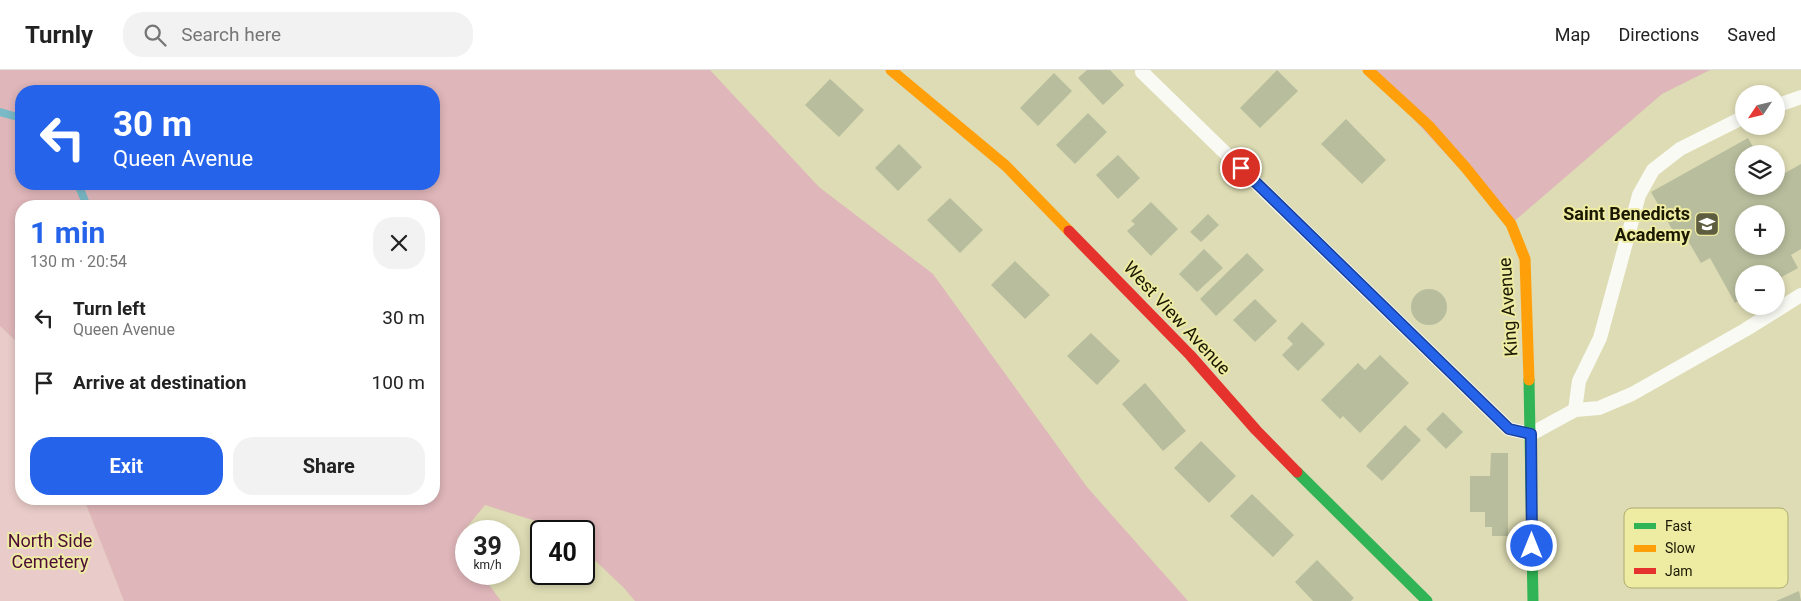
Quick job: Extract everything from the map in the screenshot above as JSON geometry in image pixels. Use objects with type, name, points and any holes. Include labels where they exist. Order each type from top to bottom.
[{"type":"street","name":"West View Avenue","points":[[891,70],[1006,166],[1184,348],[1256,430],[1427,601]]},
{"type":"street","name":"King Avenue","points":[[1368,70],[1428,125],[1466,168],[1510,224],[1525,259],[1531,434],[1533,601]]},
{"type":"lane","points":[[1142,72],[1509,429],[1531,434],[1575,410],[1599,408],[1632,394],[1799,301]]},
{"type":"lane","points":[[1785,103],[1801,97]]},
{"type":"lane","points":[[1575,410],[1579,381],[1600,338],[1639,195],[1653,170],[1680,149],[1735,122]]},
{"type":"green space","name":"North Side Cemetery","points":[[0,326],[15,340],[15,505],[86,505],[124,601],[0,601]]},
{"type":"shaded area","points":[[0,70],[710,70],[819,187],[933,274],[1087,487],[1188,601],[635,601],[595,560],[595,520],[532,520],[485,505],[473,520],[455,520],[455,585],[489,585],[501,601],[124,601],[86,505],[440,505],[440,200],[15,200],[15,340],[0,326]]},
{"type":"shaded area","points":[[1368,70],[1710,70],[1662,94],[1511,224]]},
{"type":"building","points":[[1087,70],[1110,70],[1124,85],[1103,105],[1078,78]]},
{"type":"building","points":[[1277,70],[1298,91],[1260,128],[1240,108]]},
{"type":"building","points":[[1054,73],[1072,91],[1038,126],[1020,108]]},
{"type":"building","points":[[830,79],[864,110],[839,137],[805,105]]},
{"type":"building","points":[[1088,113],[1107,132],[1075,164],[1056,145]]},
{"type":"building","points":[[1346,119],[1386,160],[1362,184],[1321,144]]},
{"type":"building","name":"Saint Benedicts Academy","points":[[1748,138],[1752,145],[1735,145]]},
{"type":"building","points":[[899,144],[922,167],[898,191],[875,168]]},
{"type":"building","name":"Saint Benedicts Academy","points":[[1735,145],[1735,195],[1785,195],[1785,173],[1801,164],[1801,249],[1791,255],[1798,268],[1785,275],[1785,265],[1735,265],[1735,303],[1710,258],[1701,263],[1684,234],[1677,238],[1651,192]]},
{"type":"building","points":[[1118,155],[1140,178],[1118,199],[1096,175]]},
{"type":"building","points":[[950,198],[983,230],[960,253],[927,220]]},
{"type":"building","points":[[1151,202],[1178,229],[1151,256],[1127,231],[1135,224],[1131,221]]},
{"type":"building","points":[[1208,214],[1219,225],[1201,242],[1190,232]]},
{"type":"building","points":[[1204,249],[1223,268],[1197,292],[1179,274]]},
{"type":"building","points":[[1247,253],[1264,270],[1216,316],[1200,299]]},
{"type":"building","points":[[1015,261],[1050,295],[1025,319],[991,285]]},
{"type":"building","points":[[1429,289],[1436,290],[1442,294],[1446,300],[1446,314],[1442,320],[1436,324],[1429,325],[1422,324],[1416,320],[1412,314],[1411,307],[1412,300],[1416,294],[1422,290]]},
{"type":"building","points":[[1255,299],[1277,321],[1255,342],[1233,320]]},
{"type":"building","points":[[1302,322],[1325,344],[1298,371],[1282,355],[1293,344],[1287,338]]},
{"type":"building","points":[[1091,333],[1120,361],[1097,385],[1067,356]]},
{"type":"building","points":[[1380,355],[1409,383],[1360,433],[1343,416],[1340,419],[1321,400],[1358,363],[1365,370]]},
{"type":"building","points":[[1145,383],[1186,431],[1163,451],[1122,404]]},
{"type":"building","points":[[1443,412],[1463,432],[1446,449],[1426,429]]},
{"type":"building","points":[[1405,425],[1421,440],[1382,481],[1366,466]]},
{"type":"building","points":[[1201,441],[1236,476],[1209,503],[1174,468]]},
{"type":"building","points":[[1491,453],[1508,453],[1508,536],[1492,536],[1492,527],[1485,527],[1485,512],[1470,512],[1470,476],[1490,476]]},
{"type":"building","points":[[1252,494],[1294,535],[1273,557],[1230,516]]},
{"type":"building","points":[[1317,560],[1354,598],[1351,601],[1313,601],[1295,582]]},
{"type":"building","points":[[1799,591],[1801,601],[1776,601]]},
{"type":"waterway","points":[[0,112],[15,116]]},
{"type":"waterway","points":[[80,190],[85,200]]},
{"type":"traffic: fast","points":[[1529,380],[1533,601]]},
{"type":"traffic: fast","points":[[1297,472],[1427,601]]},
{"type":"traffic: slow","points":[[891,70],[1006,166],[1069,231]]},
{"type":"traffic: slow","points":[[1368,70],[1428,125],[1511,224],[1525,259],[1529,380]]},
{"type":"traffic: jam","points":[[1069,231],[1190,355],[1256,430],[1297,472]]},
{"type":"place","name":"Saint Benedicts Academy","points":[[1707,224]]},
{"type":"route","points":[[1241,168],[1509,429],[1531,434],[1532,546]]}]
